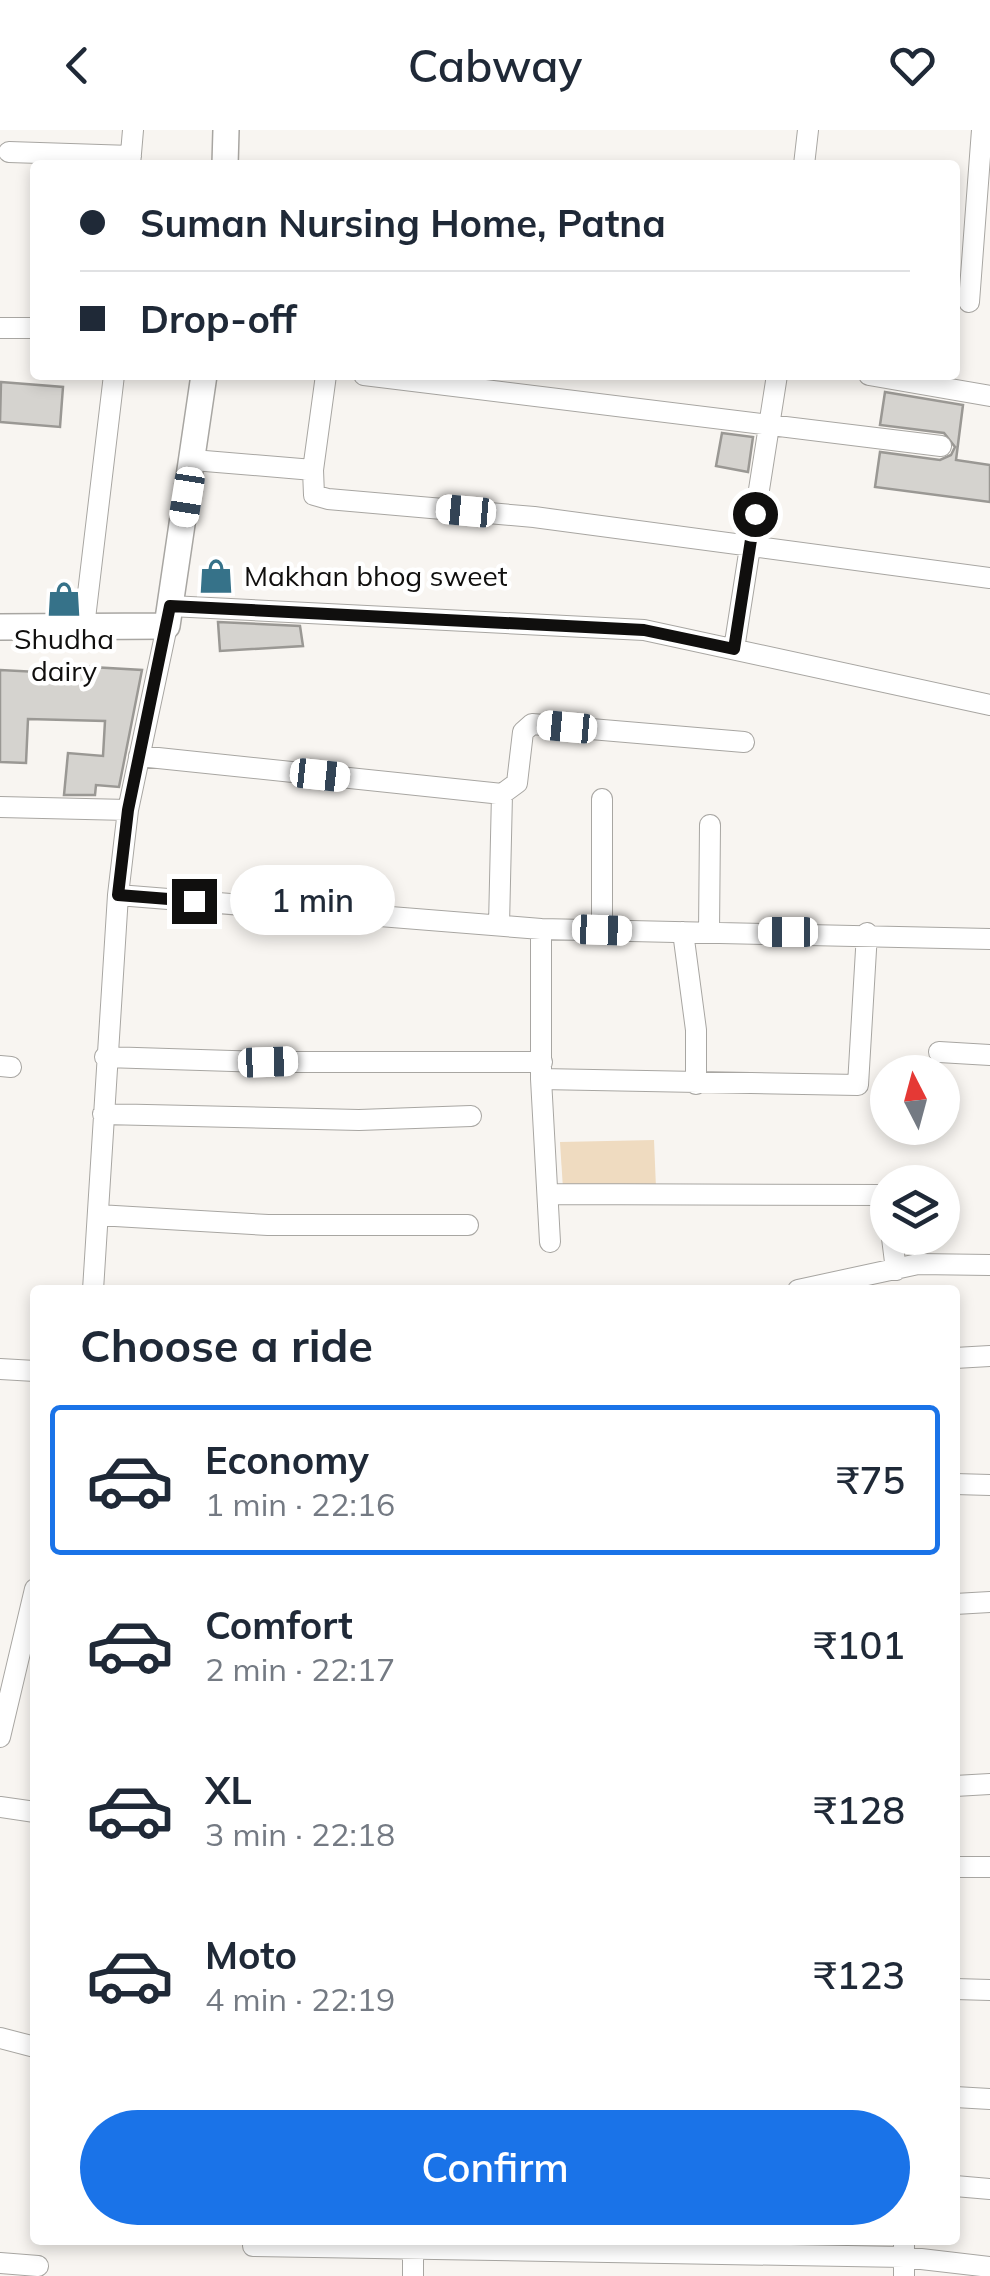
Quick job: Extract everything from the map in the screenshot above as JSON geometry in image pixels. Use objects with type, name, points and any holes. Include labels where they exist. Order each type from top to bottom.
[{"type":"street","points":[[131,160],[133,130]]},
{"type":"street","points":[[225,160],[226,130]]},
{"type":"street","points":[[805,160],[808,130]]},
{"type":"street","points":[[969,302],[966,242],[982,130]]},
{"type":"street","points":[[9,152],[117,160]]},
{"type":"street","points":[[0,328],[30,328]]},
{"type":"street","points":[[84,627],[113,380]]},
{"type":"street","points":[[93,1285],[105,1057],[128,810],[169,616],[203,380]]},
{"type":"street","points":[[325,380],[312,470],[314,495],[534,517],[990,578]]},
{"type":"street","points":[[407,380],[941,446]]},
{"type":"street","points":[[734,649],[776,380]]},
{"type":"street","points":[[898,380],[990,396]]},
{"type":"street","points":[[192,460],[312,470]]},
{"type":"street","points":[[0,627],[84,627],[169,616],[644,630],[990,705]]},
{"type":"street","points":[[140,756],[502,794],[517,783],[523,732],[532,724],[744,742]]},
{"type":"street","points":[[499,924],[502,794]]},
{"type":"street","points":[[602,798],[602,930]]},
{"type":"street","points":[[0,807],[128,810]]},
{"type":"street","points":[[709,932],[710,824]]},
{"type":"street","points":[[118,895],[541,929],[866,932],[990,939]]},
{"type":"street","points":[[541,929],[542,1071],[550,1242]]},
{"type":"street","points":[[683,932],[696,1030],[696,1084]]},
{"type":"street","points":[[105,1057],[542,1071],[696,1084],[858,1085],[866,932]]},
{"type":"street","points":[[939,1052],[990,1055]]},
{"type":"street","points":[[102,1114],[359,1120],[471,1116]]},
{"type":"street","points":[[550,1194],[870,1195]]},
{"type":"street","points":[[98,1214],[268,1226],[468,1225]]},
{"type":"street","points":[[894,1255],[896,1270]]},
{"type":"street","points":[[822,1285],[918,1264],[990,1265]]},
{"type":"street","points":[[960,1358],[990,1356]]},
{"type":"street","points":[[0,1369],[30,1371]]},
{"type":"street","points":[[960,1484],[990,1485]]},
{"type":"street","points":[[960,1604],[990,1602]]},
{"type":"street","points":[[0,1737],[30,1611]]},
{"type":"street","points":[[960,1786],[990,1784]]},
{"type":"street","points":[[0,1808],[30,1811]]},
{"type":"street","points":[[960,1866],[990,1867]]},
{"type":"street","points":[[960,1989],[990,1990]]},
{"type":"street","points":[[0,2038],[30,2046]]},
{"type":"street","points":[[960,2097],[990,2099]]},
{"type":"street","points":[[960,2186],[990,2189]]},
{"type":"street","points":[[413,2245],[413,2276]]},
{"type":"street","points":[[253,2246],[413,2245],[904,2258],[990,2267]]},
{"type":"street","points":[[0,2263],[38,2266]]},
{"type":"shaded area","points":[[654,1140],[656,1188],[563,1189],[560,1142]]},
{"type":"building","points":[[1,382],[63,387],[60,427],[0,422]]},
{"type":"building","points":[[885,392],[963,405],[956,460],[990,465],[990,502],[875,487],[880,452],[940,460],[951,455],[955,447],[944,433],[880,425]]},
{"type":"building","points":[[722,433],[753,437],[748,472],[716,466]]},
{"type":"building","points":[[218,622],[300,626],[303,646],[220,651]]},
{"type":"building","points":[[38,667],[142,670],[119,787],[96,785],[95,795],[64,795],[68,753],[103,756],[105,721],[28,719],[26,763],[0,762],[0,670],[38,672]]},
{"type":"place","name":"Makhan bhog sweet","points":[[216,576]]},
{"type":"place","name":"Shudha dairy","points":[[64,599]]},
{"type":"route","points":[[194,901],[118,895],[128,810],[170,606],[644,630],[734,649],[755,514]]}]
